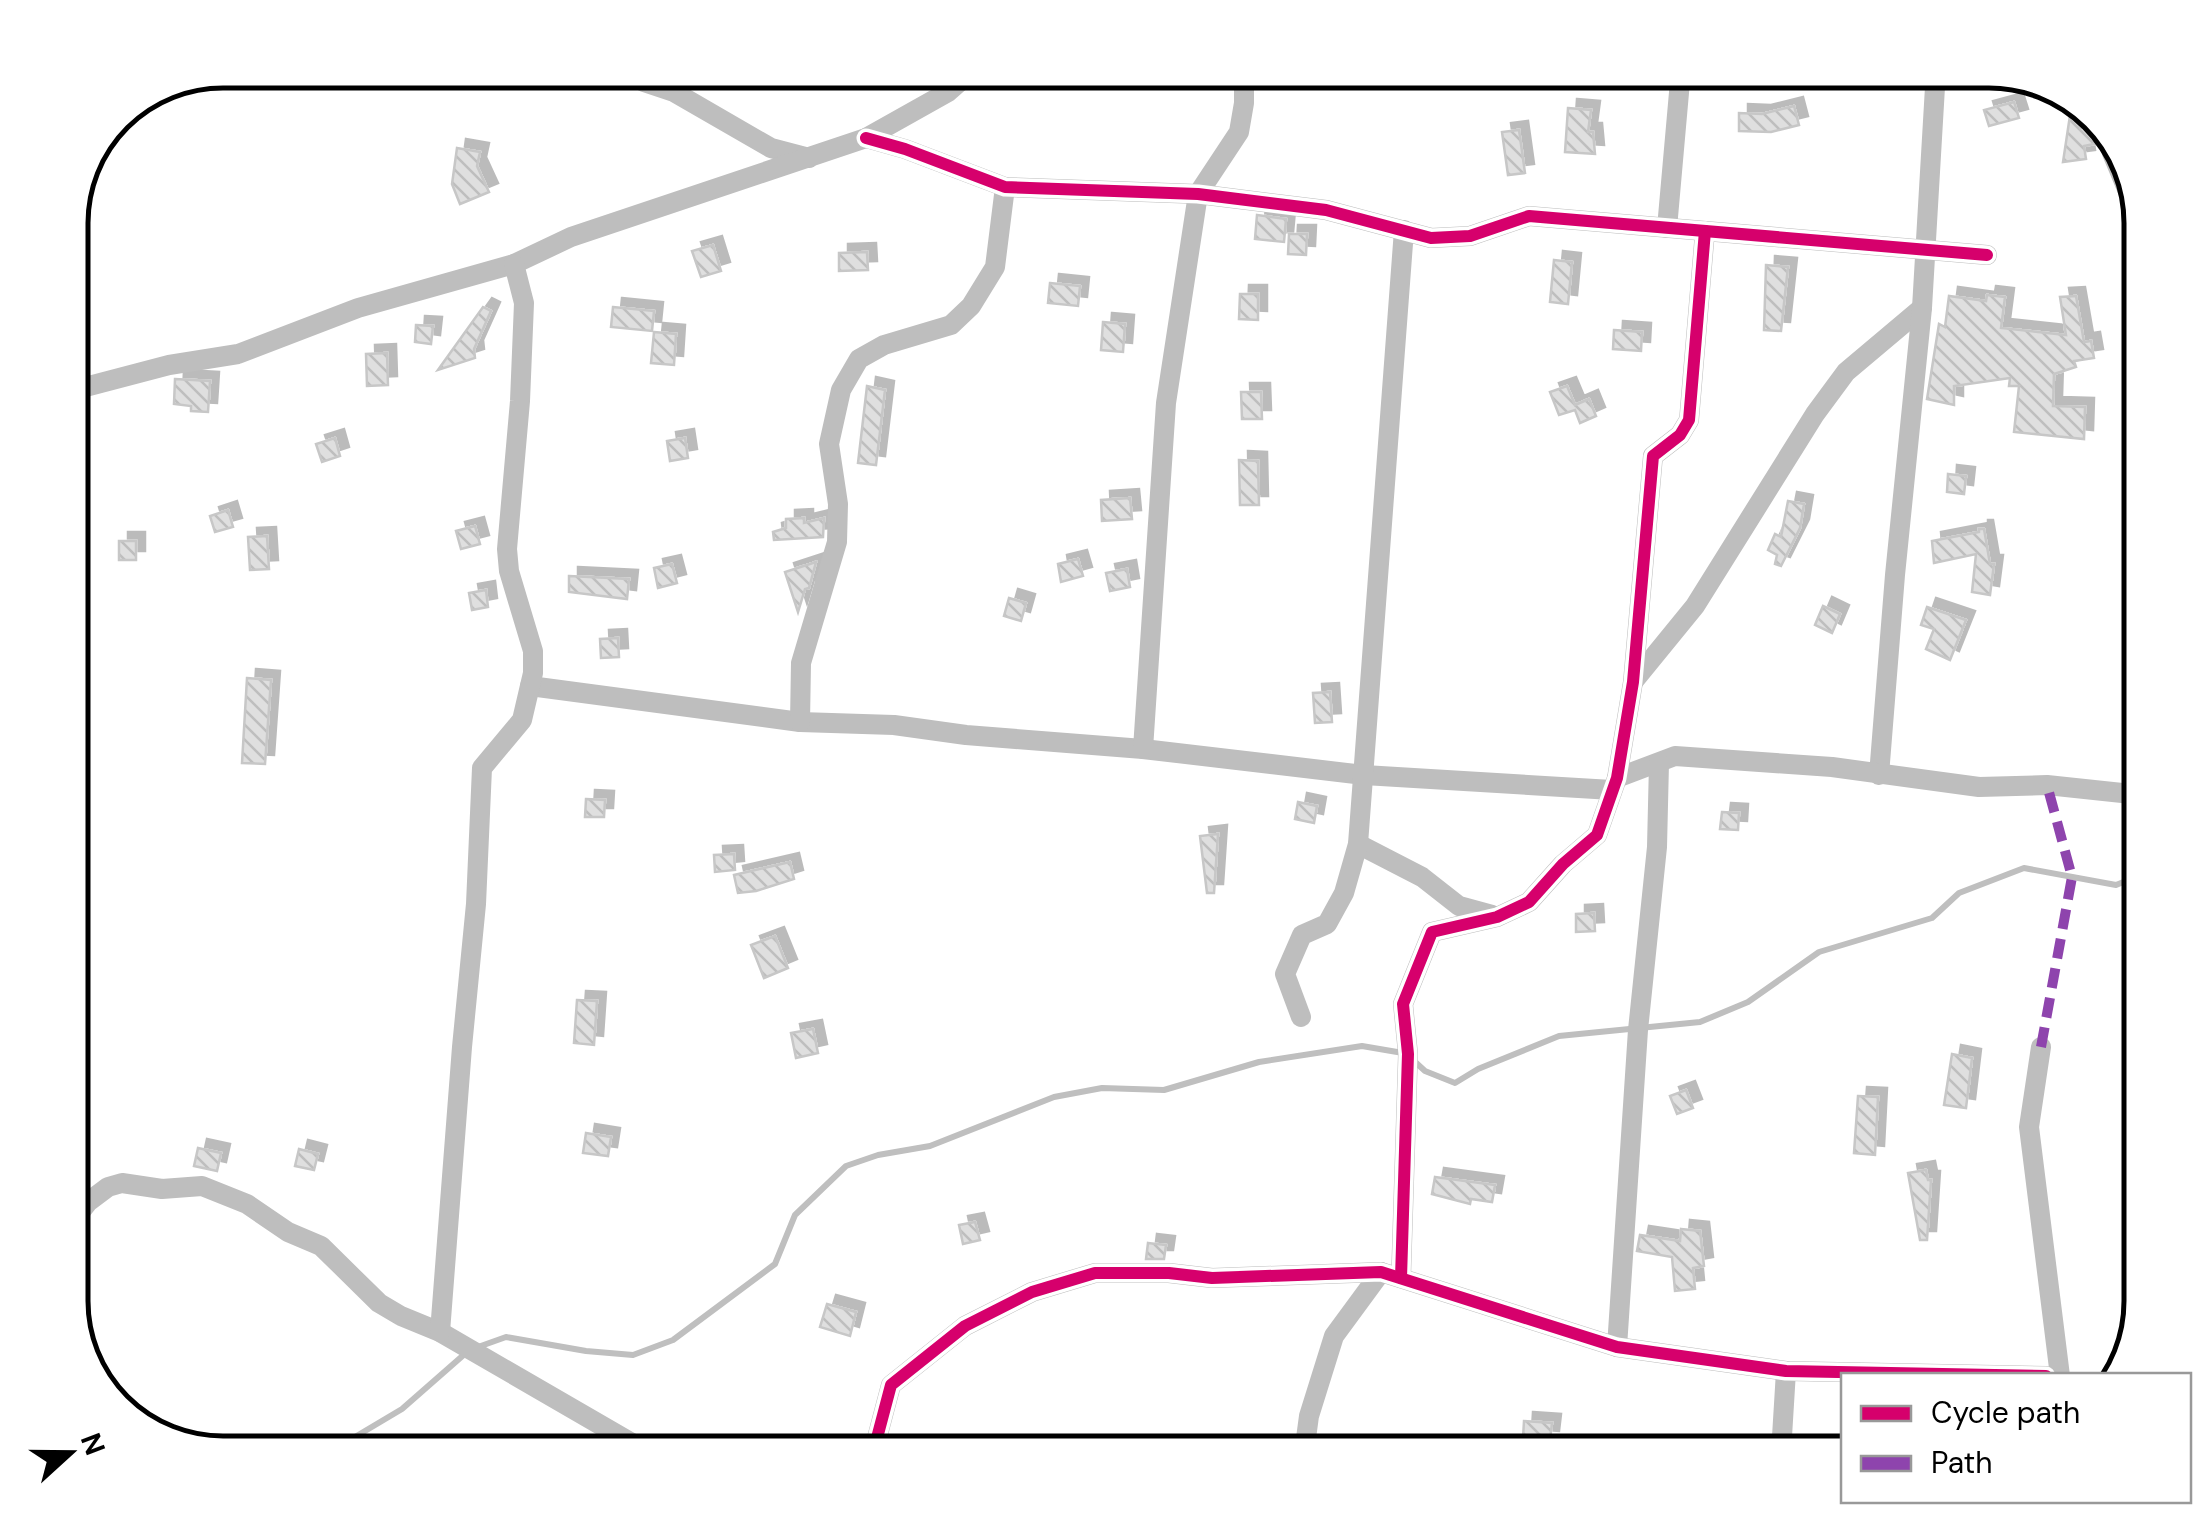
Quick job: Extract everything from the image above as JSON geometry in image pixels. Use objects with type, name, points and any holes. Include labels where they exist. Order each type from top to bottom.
[{"type":"street","points":[[662,88],[770,148],[808,158]]},
{"type":"street","points":[[88,386],[168,365],[238,354],[358,308],[514,264],[571,237],[866,138],[953,88]]},
{"type":"street","points":[[1142,749],[1166,403],[1198,194],[1239,132],[1244,88]]},
{"type":"street","points":[[1667,228],[1679,88]]},
{"type":"street","points":[[1879,775],[1922,308],[1935,88]]},
{"type":"street","points":[[866,138],[1005,188],[1198,194],[1326,210],[1431,238],[1470,236],[1528,216],[1987,255]]},
{"type":"street","points":[[800,722],[800,664],[838,542],[838,504],[829,444],[841,390],[859,359],[884,345],[951,325],[972,306],[995,267],[1005,188]]},
{"type":"street","points":[[1300,1017],[1285,974],[1302,935],[1327,924],[1344,892],[1358,844],[1404,230]]},
{"type":"street","points":[[1306,1436],[1334,1336],[1391,1275],[1408,1054],[1403,1004],[1432,932],[1498,917],[1528,902],[1597,835],[1614,784],[1633,682],[1652,456],[1680,435],[1688,420],[1706,232]]},
{"type":"street","points":[[440,1332],[476,904],[482,768],[522,720],[534,651],[508,571],[524,303],[514,264]]},
{"type":"street","points":[[1633,682],[1694,606],[1815,414],[1846,372],[1922,308]]},
{"type":"street","points":[[530,686],[800,722],[894,725],[966,736],[1142,749],[1364,775],[1614,784],[1675,756],[1832,766],[1979,787],[2047,785],[2124,793]]},
{"type":"street","points":[[1617,1346],[1638,1030],[1657,847],[1659,763]]},
{"type":"street","points":[[1358,844],[1422,877],[1459,906],[1498,917]]},
{"type":"street","points":[[2042,1047],[2030,1127],[2060,1373]]},
{"type":"street","points":[[88,1202],[108,1187],[136,1183],[162,1189],[202,1186],[248,1204],[288,1232],[321,1246],[379,1303],[440,1332],[620,1436]]},
{"type":"street","points":[[876,1436],[890,1385],[965,1326],[1032,1292],[1095,1273],[1212,1278],[1391,1275],[1617,1346],[1786,1370],[1916,1373]]},
{"type":"street","points":[[1781,1436],[1786,1370]]},
{"type":"building","points":[[2014,102],[2019,118],[1989,126],[1984,110]]},
{"type":"building","points":[[1794,106],[1799,125],[1771,132],[1739,131],[1739,113],[1762,114]]},
{"type":"building","points":[[1568,108],[1591,110],[1588,132],[1593,132],[1595,154],[1565,152]]},
{"type":"building","points":[[2070,115],[2098,143],[2084,146],[2086,159],[2063,162]]},
{"type":"building","points":[[1519,130],[1525,173],[1508,175],[1502,132]]},
{"type":"building","points":[[457,148],[480,152],[477,166],[489,192],[460,204],[452,184]]},
{"type":"building","points":[[1257,215],[1286,219],[1284,242],[1255,239]]},
{"type":"building","points":[[1289,234],[1307,234],[1306,255],[1288,254]]},
{"type":"building","points":[[713,245],[721,271],[701,277],[692,251]]},
{"type":"building","points":[[867,252],[868,270],[839,271],[839,253]]},
{"type":"building","points":[[1554,260],[1572,262],[1568,304],[1550,302]]},
{"type":"building","points":[[1766,265],[1788,267],[1781,331],[1764,330]]},
{"type":"building","points":[[1050,283],[1080,286],[1078,306],[1048,303]]},
{"type":"building","points":[[1240,294],[1258,294],[1258,320],[1239,319]]},
{"type":"building","points":[[1987,295],[2005,297],[2001,328],[2066,335],[2060,297],[2076,296],[2084,342],[2091,341],[2094,358],[2074,361],[2076,367],[2054,374],[2053,406],[2085,407],[2084,439],[2014,432],[2019,386],[2009,386],[2010,378],[1954,386],[1954,405],[1927,399],[1939,324],[1945,327],[1949,296],[1986,301]]},
{"type":"building","points":[[483,307],[491,311],[474,349],[475,358],[438,370]]},
{"type":"building","points":[[613,307],[654,311],[652,331],[611,327]]},
{"type":"building","points":[[1103,322],[1125,324],[1123,352],[1101,350]]},
{"type":"building","points":[[416,325],[433,326],[431,344],[415,342]]},
{"type":"building","points":[[1614,330],[1642,332],[1641,351],[1613,349]]},
{"type":"building","points":[[654,332],[676,334],[674,365],[651,363]]},
{"type":"building","points":[[387,353],[388,385],[367,386],[366,354]]},
{"type":"building","points":[[175,379],[210,381],[208,412],[174,404]]},
{"type":"building","points":[[867,386],[885,390],[876,465],[858,463]]},
{"type":"building","points":[[1567,386],[1575,405],[1589,399],[1596,416],[1580,423],[1575,410],[1559,415],[1550,392]]},
{"type":"building","points":[[1241,392],[1261,392],[1262,419],[1242,419]]},
{"type":"building","points":[[335,438],[340,456],[322,462],[316,444]]},
{"type":"building","points":[[685,438],[688,458],[670,461],[667,441]]},
{"type":"building","points":[[1239,460],[1258,461],[1259,505],[1240,505]]},
{"type":"building","points":[[1948,474],[1966,476],[1964,494],[1947,492]]},
{"type":"building","points":[[1130,498],[1132,519],[1102,521],[1101,500]]},
{"type":"building","points":[[1788,501],[1804,504],[1800,528],[1781,566],[1775,564],[1777,555],[1768,550],[1775,534],[1781,537]]},
{"type":"building","points":[[228,510],[233,527],[215,532],[210,516]]},
{"type":"building","points":[[804,518],[804,523],[824,518],[823,537],[774,540],[773,532],[786,528],[786,519]]},
{"type":"building","points":[[475,526],[480,544],[461,549],[456,531]]},
{"type":"building","points":[[1984,529],[1990,564],[1994,564],[1990,595],[1972,592],[1976,554],[1934,563],[1932,541]]},
{"type":"building","points":[[267,536],[269,569],[250,570],[248,537]]},
{"type":"building","points":[[119,541],[136,541],[136,560],[119,560]]},
{"type":"building","points":[[1078,559],[1083,576],[1061,582],[1058,564]]},
{"type":"building","points":[[816,562],[809,588],[805,589],[798,612],[785,572]]},
{"type":"building","points":[[672,564],[677,583],[658,588],[654,568]]},
{"type":"building","points":[[1127,569],[1130,587],[1110,591],[1106,573]]},
{"type":"building","points":[[569,576],[629,579],[627,599],[569,592]]},
{"type":"building","points":[[486,590],[488,607],[472,610],[469,593]]},
{"type":"building","points":[[1009,598],[1026,603],[1021,621],[1004,616]]},
{"type":"building","points":[[1823,606],[1840,614],[1832,633],[1815,625]]},
{"type":"building","points":[[1927,607],[1966,620],[1950,660],[1926,649],[1934,629],[1921,625]]},
{"type":"building","points":[[618,638],[619,657],[601,658],[600,639]]},
{"type":"building","points":[[247,678],[271,680],[265,764],[242,763]]},
{"type":"building","points":[[1330,692],[1332,722],[1315,723],[1313,693]]},
{"type":"building","points":[[586,799],[605,800],[604,817],[585,817]]},
{"type":"building","points":[[1298,802],[1317,806],[1314,823],[1295,819]]},
{"type":"building","points":[[1722,812],[1739,813],[1738,830],[1720,829]]},
{"type":"building","points":[[1218,834],[1214,893],[1207,893],[1200,836]]},
{"type":"building","points":[[734,854],[735,870],[715,872],[714,855]]},
{"type":"building","points":[[790,862],[794,879],[738,893],[734,875]]},
{"type":"building","points":[[1594,913],[1595,931],[1576,932],[1576,914]]},
{"type":"building","points":[[775,936],[788,968],[764,978],[751,945]]},
{"type":"building","points":[[577,1000],[597,1001],[594,1045],[574,1043]]},
{"type":"building","points":[[813,1029],[818,1053],[796,1058],[791,1033]]},
{"type":"building","points":[[1952,1054],[1972,1058],[1966,1108],[1944,1105]]},
{"type":"building","points":[[1686,1090],[1693,1108],[1677,1114],[1670,1096]]},
{"type":"building","points":[[1858,1096],[1878,1097],[1875,1155],[1854,1153]]},
{"type":"building","points":[[586,1133],[611,1137],[608,1156],[583,1153]]},
{"type":"building","points":[[198,1148],[221,1153],[217,1171],[194,1166]]},
{"type":"building","points":[[299,1149],[318,1154],[314,1170],[295,1166]]},
{"type":"building","points":[[1926,1170],[1931,1180],[1927,1240],[1920,1240],[1908,1173]]},
{"type":"building","points":[[1435,1177],[1495,1185],[1492,1202],[1471,1199],[1470,1204],[1432,1194]]},
{"type":"building","points":[[975,1222],[980,1240],[963,1244],[959,1225]]},
{"type":"building","points":[[1681,1229],[1700,1231],[1704,1266],[1693,1268],[1695,1289],[1675,1291],[1672,1257],[1637,1251],[1640,1235],[1680,1241]]},
{"type":"building","points":[[1148,1243],[1166,1245],[1164,1259],[1146,1259]]},
{"type":"building","points":[[827,1304],[856,1312],[850,1336],[820,1327]]},
{"type":"building","points":[[1524,1421],[1552,1423],[1550,1436],[1523,1436]]},
{"type":"waterway","points":[[1413,1060],[1425,1071],[1455,1083],[1478,1069],[1559,1036],[1700,1022],[1748,1002],[1819,952],[1932,918],[1959,893],[2024,868],[2116,885],[2124,882]]},
{"type":"waterway","points":[[478,1347],[506,1337],[633,1355],[673,1340],[775,1264],[795,1215],[846,1166],[878,1155],[930,1146],[1054,1097],[1102,1088],[1164,1090],[1259,1062],[1362,1046],[1403,1053]]},
{"type":"waterway","points":[[357,1436],[402,1409],[467,1352]]},
{"type":"marked path","points":[[2041,1047],[2072,877],[2047,785]]},
{"type":"cycle path","points":[[866,138],[1005,187],[1198,194],[1326,210],[1431,238],[1470,236],[1529,216],[1987,255]]},
{"type":"cycle path","points":[[1401,1278],[1408,1054],[1403,1004],[1432,932],[1497,917],[1529,902],[1563,864],[1597,835],[1617,778],[1633,682],[1653,456],[1680,435],[1689,420],[1705,231]]},
{"type":"cycle path","points":[[878,1436],[891,1385],[965,1326],[1032,1292],[1095,1273],[1169,1273],[1212,1278],[1381,1272],[1617,1347],[1786,1371],[1890,1373]]}]
